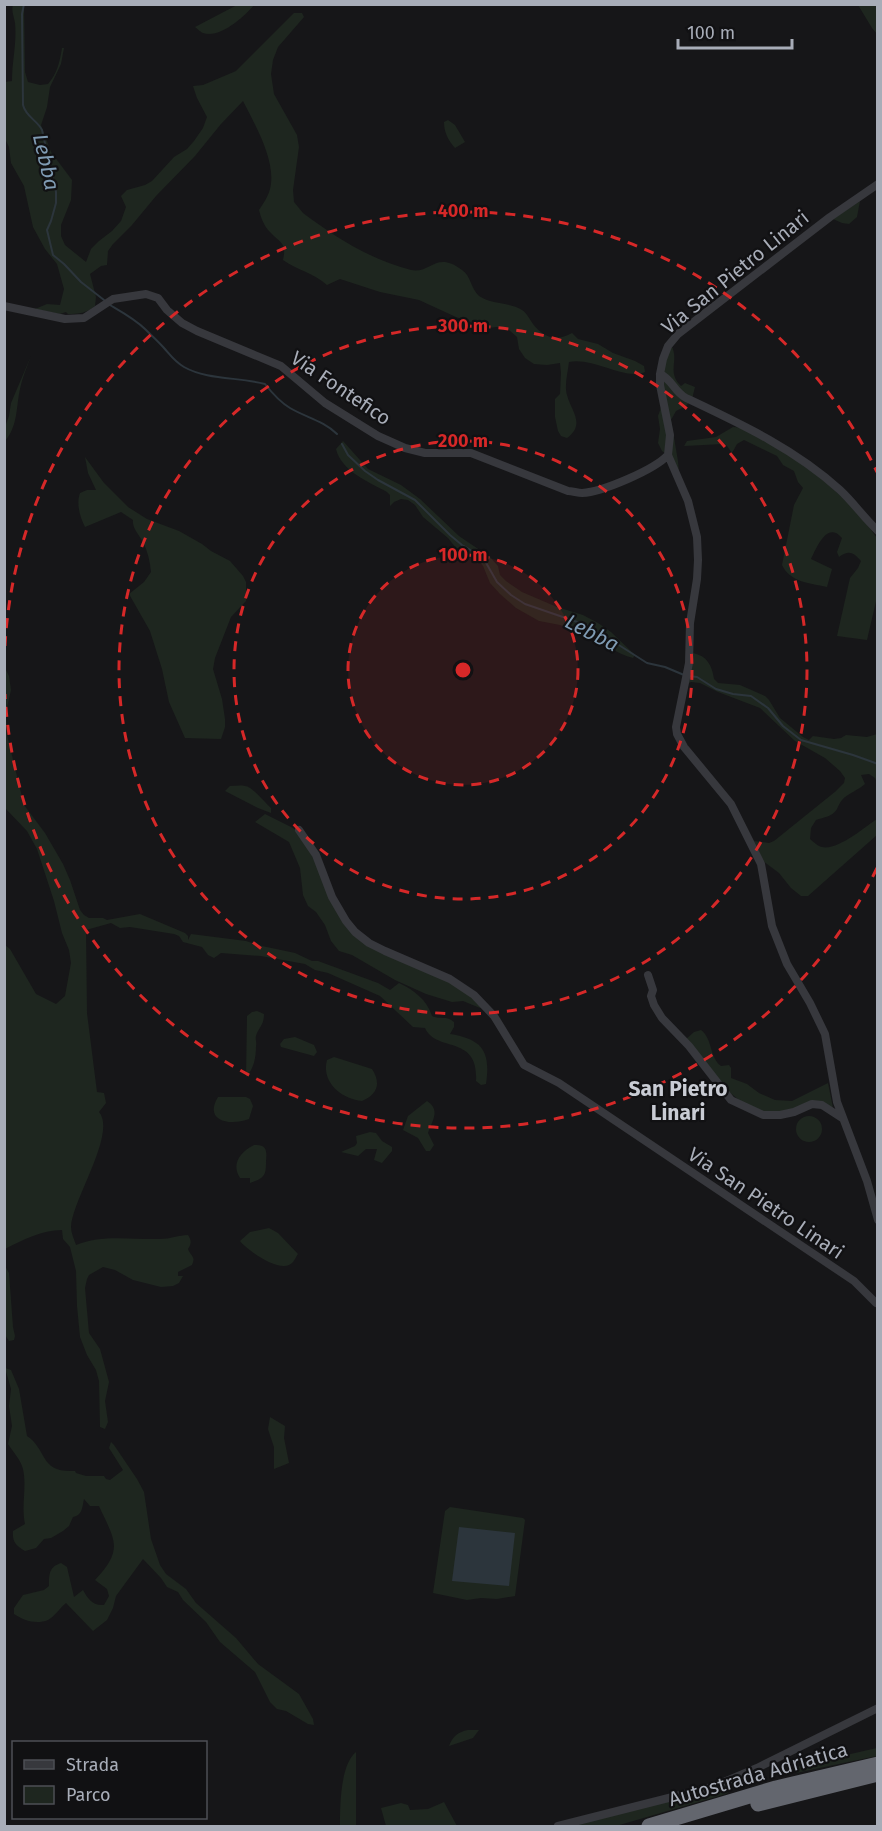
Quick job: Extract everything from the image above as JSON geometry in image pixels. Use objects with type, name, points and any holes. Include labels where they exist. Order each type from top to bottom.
[{"type":"highway","name":"Autostrada Adriatica","points":[[649,1827],[776,1788],[878,1764]]},
{"type":"highway","name":"Autostrada Adriatica","points":[[683,1827],[777,1798],[878,1774]]},
{"type":"street","name":"Via San Pietro Linari","points":[[878,184],[830,217],[678,334],[668,346],[660,374],[670,435],[668,455],[688,501],[698,537],[697,579],[690,623],[687,676],[676,726],[677,734],[684,747],[731,804],[760,864],[772,926],[787,964],[825,1034],[837,1102],[867,1181],[878,1220]]},
{"type":"street","name":"Via Fontefico","points":[[4,306],[65,319],[84,318],[113,299],[147,294],[158,298],[167,310],[182,323],[281,366],[325,403],[378,436],[405,448],[425,453],[471,453],[568,491],[582,493],[598,490],[647,471],[668,455]]},
{"type":"street","points":[[660,374],[666,377],[683,397],[705,406],[801,458],[849,499],[878,531]]},
{"type":"street","name":"Via San Pietro Linari","points":[[299,831],[316,855],[332,897],[355,932],[369,943],[450,979],[474,995],[494,1016],[524,1065],[559,1083],[854,1281],[877,1305]]},
{"type":"street","points":[[648,975],[652,990],[651,996],[662,1018],[688,1046],[731,1100],[763,1115],[794,1112],[812,1104],[822,1105],[843,1118]]},
{"type":"street","points":[[558,1827],[712,1787],[757,1768],[878,1708]]},
{"type":"green space","points":[[13,5],[24,5],[25,72],[28,82],[48,84],[56,72],[62,48],[64,48],[61,64],[50,87],[41,125],[51,152],[72,180],[71,200],[61,225],[61,236],[65,245],[86,262],[91,249],[121,221],[126,207],[121,196],[127,190],[152,181],[174,157],[187,149],[203,128],[207,117],[193,86],[203,85],[236,71],[294,13],[302,13],[304,17],[278,47],[271,74],[274,94],[297,135],[299,147],[293,190],[294,202],[303,213],[354,247],[396,266],[418,270],[440,262],[453,264],[465,273],[479,296],[522,310],[542,333],[556,338],[572,333],[578,339],[598,344],[613,353],[635,361],[644,366],[645,372],[628,374],[589,363],[569,362],[566,391],[576,417],[576,428],[567,438],[561,436],[558,431],[555,417],[555,399],[560,394],[560,363],[534,364],[525,358],[519,349],[517,337],[509,330],[497,327],[487,328],[419,300],[380,292],[340,279],[327,285],[317,277],[283,260],[283,246],[266,227],[259,210],[270,189],[270,167],[264,144],[243,101],[113,244],[108,251],[107,265],[101,266],[90,274],[96,297],[95,306],[86,312],[72,314],[35,309],[47,304],[60,305],[64,289],[57,264],[45,249],[33,227],[24,186],[11,163],[9,147],[5,139],[5,82],[12,81],[15,38]]},
{"type":"green space","points":[[237,5],[254,5],[245,15],[217,33],[203,33],[195,27]]},
{"type":"green space","points":[[858,5],[878,5],[877,34]]},
{"type":"green space","points":[[448,120],[455,125],[465,142],[455,148],[448,139],[445,129],[444,122]]},
{"type":"green space","points":[[860,201],[857,217],[849,224],[833,219]]},
{"type":"green space","points":[[671,345],[674,356],[674,376],[681,386],[685,383],[695,387],[692,399],[686,406],[676,411],[671,420],[679,474],[669,456],[662,451],[658,443],[660,429],[658,416],[662,405],[661,376]]},
{"type":"green space","points":[[31,356],[21,385],[14,423],[5,441],[5,427],[11,403]]},
{"type":"green space","points":[[733,427],[749,432],[775,446],[824,480],[877,538],[877,597],[867,640],[837,636],[850,578],[861,561],[851,553],[839,557],[837,552],[842,538],[837,533],[832,532],[823,538],[811,559],[832,569],[827,587],[795,578],[785,571],[782,565],[794,505],[803,488],[794,471],[783,465],[777,456],[744,440],[737,444],[732,453],[723,444],[684,446],[687,441],[716,437]]},
{"type":"green space","points":[[343,441],[368,469],[401,485],[420,499],[459,536],[490,557],[506,581],[522,592],[598,623],[635,655],[633,658],[614,650],[584,629],[577,632],[560,625],[539,621],[516,608],[490,583],[479,561],[456,548],[448,538],[423,517],[415,505],[408,500],[401,499],[390,506],[390,495],[387,492],[350,470],[339,457],[336,449]]},
{"type":"green space","points":[[85,457],[104,483],[128,507],[147,519],[179,531],[230,561],[246,582],[246,601],[231,617],[213,669],[225,719],[221,739],[185,738],[169,702],[150,631],[129,594],[144,582],[151,572],[146,550],[133,520],[121,512],[85,527],[79,510],[80,493],[96,490],[88,473]]},
{"type":"green space","points":[[693,653],[702,656],[708,662],[714,679],[718,683],[740,685],[765,696],[780,718],[809,740],[813,736],[834,739],[846,735],[867,737],[877,734],[877,783],[875,778],[869,774],[861,775],[865,784],[844,798],[833,814],[816,820],[811,828],[810,839],[822,847],[835,845],[877,819],[877,835],[808,896],[801,896],[779,873],[763,861],[754,841],[769,843],[774,841],[836,791],[844,783],[845,778],[825,758],[795,741],[760,708],[700,683],[687,684]]},
{"type":"green space","points":[[5,668],[11,690],[6,712],[7,735],[24,805],[45,833],[63,864],[84,915],[89,918],[107,920],[140,914],[185,933],[188,940],[191,934],[246,941],[295,953],[378,983],[390,990],[399,983],[419,996],[427,1005],[432,1016],[454,1022],[450,1034],[477,1043],[487,1063],[486,1084],[481,1085],[476,1081],[475,1066],[471,1056],[464,1050],[430,1036],[425,1028],[413,1027],[380,996],[305,964],[261,956],[221,953],[214,958],[208,955],[202,947],[183,942],[179,936],[174,934],[130,927],[120,928],[111,923],[86,930],[87,1013],[97,1092],[104,1093],[106,1103],[99,1112],[103,1122],[98,1150],[73,1215],[71,1227],[73,1236],[76,1245],[107,1239],[160,1239],[188,1235],[191,1242],[188,1249],[193,1257],[192,1265],[178,1272],[178,1276],[183,1276],[179,1283],[173,1286],[161,1287],[133,1280],[115,1270],[103,1267],[89,1275],[85,1288],[89,1333],[100,1349],[109,1382],[105,1401],[108,1422],[105,1429],[100,1427],[99,1381],[80,1337],[76,1271],[70,1247],[63,1239],[62,1230],[39,1234],[5,1249],[5,945],[10,949],[36,994],[56,1004],[65,996],[71,963],[37,849],[27,831],[5,808]]},
{"type":"green space","points":[[230,786],[248,787],[271,808],[271,813],[225,791]]},
{"type":"green space","points":[[265,814],[300,834],[355,933],[450,979],[482,1007],[463,1001],[452,1002],[426,994],[395,980],[352,955],[339,951],[331,941],[325,925],[316,912],[308,906],[303,895],[300,868],[289,842],[255,822]]},
{"type":"green space","points":[[257,1011],[264,1014],[264,1018],[256,1036],[254,1063],[246,1077],[247,1016]]},
{"type":"green space","points":[[701,1030],[708,1038],[717,1062],[721,1066],[729,1065],[731,1068],[731,1078],[775,1100],[792,1101],[828,1083],[833,1108],[817,1103],[784,1112],[768,1113],[754,1109],[740,1101],[716,1078],[685,1040],[694,1032]]},
{"type":"green space","points":[[295,1037],[314,1045],[317,1052],[314,1056],[281,1047],[280,1044],[284,1039]]},
{"type":"green space","points":[[334,1057],[372,1069],[377,1083],[372,1095],[362,1101],[354,1100],[334,1088],[326,1068],[327,1060]]},
{"type":"green space","points":[[218,1097],[250,1099],[253,1106],[249,1119],[227,1122],[216,1117],[214,1105]]},
{"type":"green space","points":[[427,1101],[435,1112],[428,1133],[434,1145],[430,1151],[426,1151],[418,1138],[403,1130],[408,1116]]},
{"type":"green space","points":[[809,1116],[819,1119],[822,1129],[819,1139],[809,1142],[799,1139],[796,1129],[799,1119]]},
{"type":"green space","points":[[370,1132],[376,1133],[382,1141],[392,1147],[392,1151],[382,1163],[374,1160],[377,1149],[366,1149],[358,1156],[341,1152],[355,1146],[356,1136]]},
{"type":"green space","points":[[254,1145],[265,1149],[266,1170],[262,1178],[250,1183],[250,1178],[240,1178],[236,1168],[241,1155]]},
{"type":"green space","points":[[269,1228],[278,1233],[298,1254],[291,1264],[284,1266],[270,1262],[255,1254],[240,1241],[250,1232]]},
{"type":"green space","points":[[5,1266],[9,1273],[15,1336],[14,1340],[9,1341],[5,1335]]},
{"type":"green space","points":[[5,1368],[11,1370],[19,1389],[27,1436],[34,1442],[45,1460],[55,1468],[75,1471],[86,1476],[104,1476],[110,1480],[123,1470],[109,1448],[111,1442],[114,1445],[144,1492],[151,1539],[160,1565],[166,1574],[186,1589],[196,1603],[236,1638],[258,1664],[299,1694],[314,1725],[277,1709],[270,1702],[255,1672],[220,1642],[206,1622],[183,1600],[178,1592],[167,1587],[143,1559],[116,1596],[107,1620],[93,1631],[66,1603],[48,1620],[39,1622],[14,1614],[14,1608],[23,1595],[44,1590],[49,1586],[50,1571],[61,1563],[67,1567],[74,1597],[83,1590],[91,1601],[104,1605],[109,1596],[107,1589],[95,1580],[110,1560],[114,1544],[99,1506],[90,1506],[84,1499],[80,1513],[73,1517],[69,1526],[63,1531],[44,1539],[36,1548],[25,1551],[15,1543],[13,1531],[25,1524],[24,1476],[21,1462],[8,1444],[12,1426],[9,1406],[11,1389]]},
{"type":"green space","points":[[270,1417],[285,1426],[284,1438],[289,1463],[274,1469],[274,1447],[268,1429]]},
{"type":"green space","points":[[450,1507],[525,1520],[515,1596],[467,1600],[433,1593],[445,1511]]},
{"type":"green space","points":[[468,1730],[479,1730],[473,1738],[449,1746],[456,1735]]},
{"type":"green space","points":[[877,1748],[877,1756],[796,1773],[798,1767],[812,1760],[815,1762]]},
{"type":"green space","points":[[356,1752],[356,1826],[340,1826],[344,1776]]},
{"type":"green space","points":[[739,1778],[741,1780],[739,1783],[726,1794],[616,1826],[568,1826]]},
{"type":"green space","points":[[444,1802],[457,1826],[386,1826],[381,1808],[401,1803],[408,1805],[410,1810],[428,1809]]},
{"type":"shaded area","points":[[459,1527],[515,1533],[509,1586],[452,1581]]},
{"type":"waterway","name":"Lebba","points":[[24,4],[22,14],[23,105],[42,130],[56,192],[56,203],[47,230],[53,255],[104,300]]},
{"type":"waterway","name":"Lebba","points":[[110,305],[141,325],[184,367],[203,374],[265,384],[286,406],[337,434]]},
{"type":"waterway","name":"Lebba","points":[[342,444],[348,455],[365,471],[415,500],[450,535],[479,555],[497,582],[511,595],[525,604],[589,626],[647,663],[684,675]]},
{"type":"waterway","name":"Lebba","points":[[689,676],[697,677],[716,689],[751,696],[768,708],[783,726],[801,740],[878,764]]},
{"type":"district","name":"San Pietro Linari","points":[[678,1101]]}]
